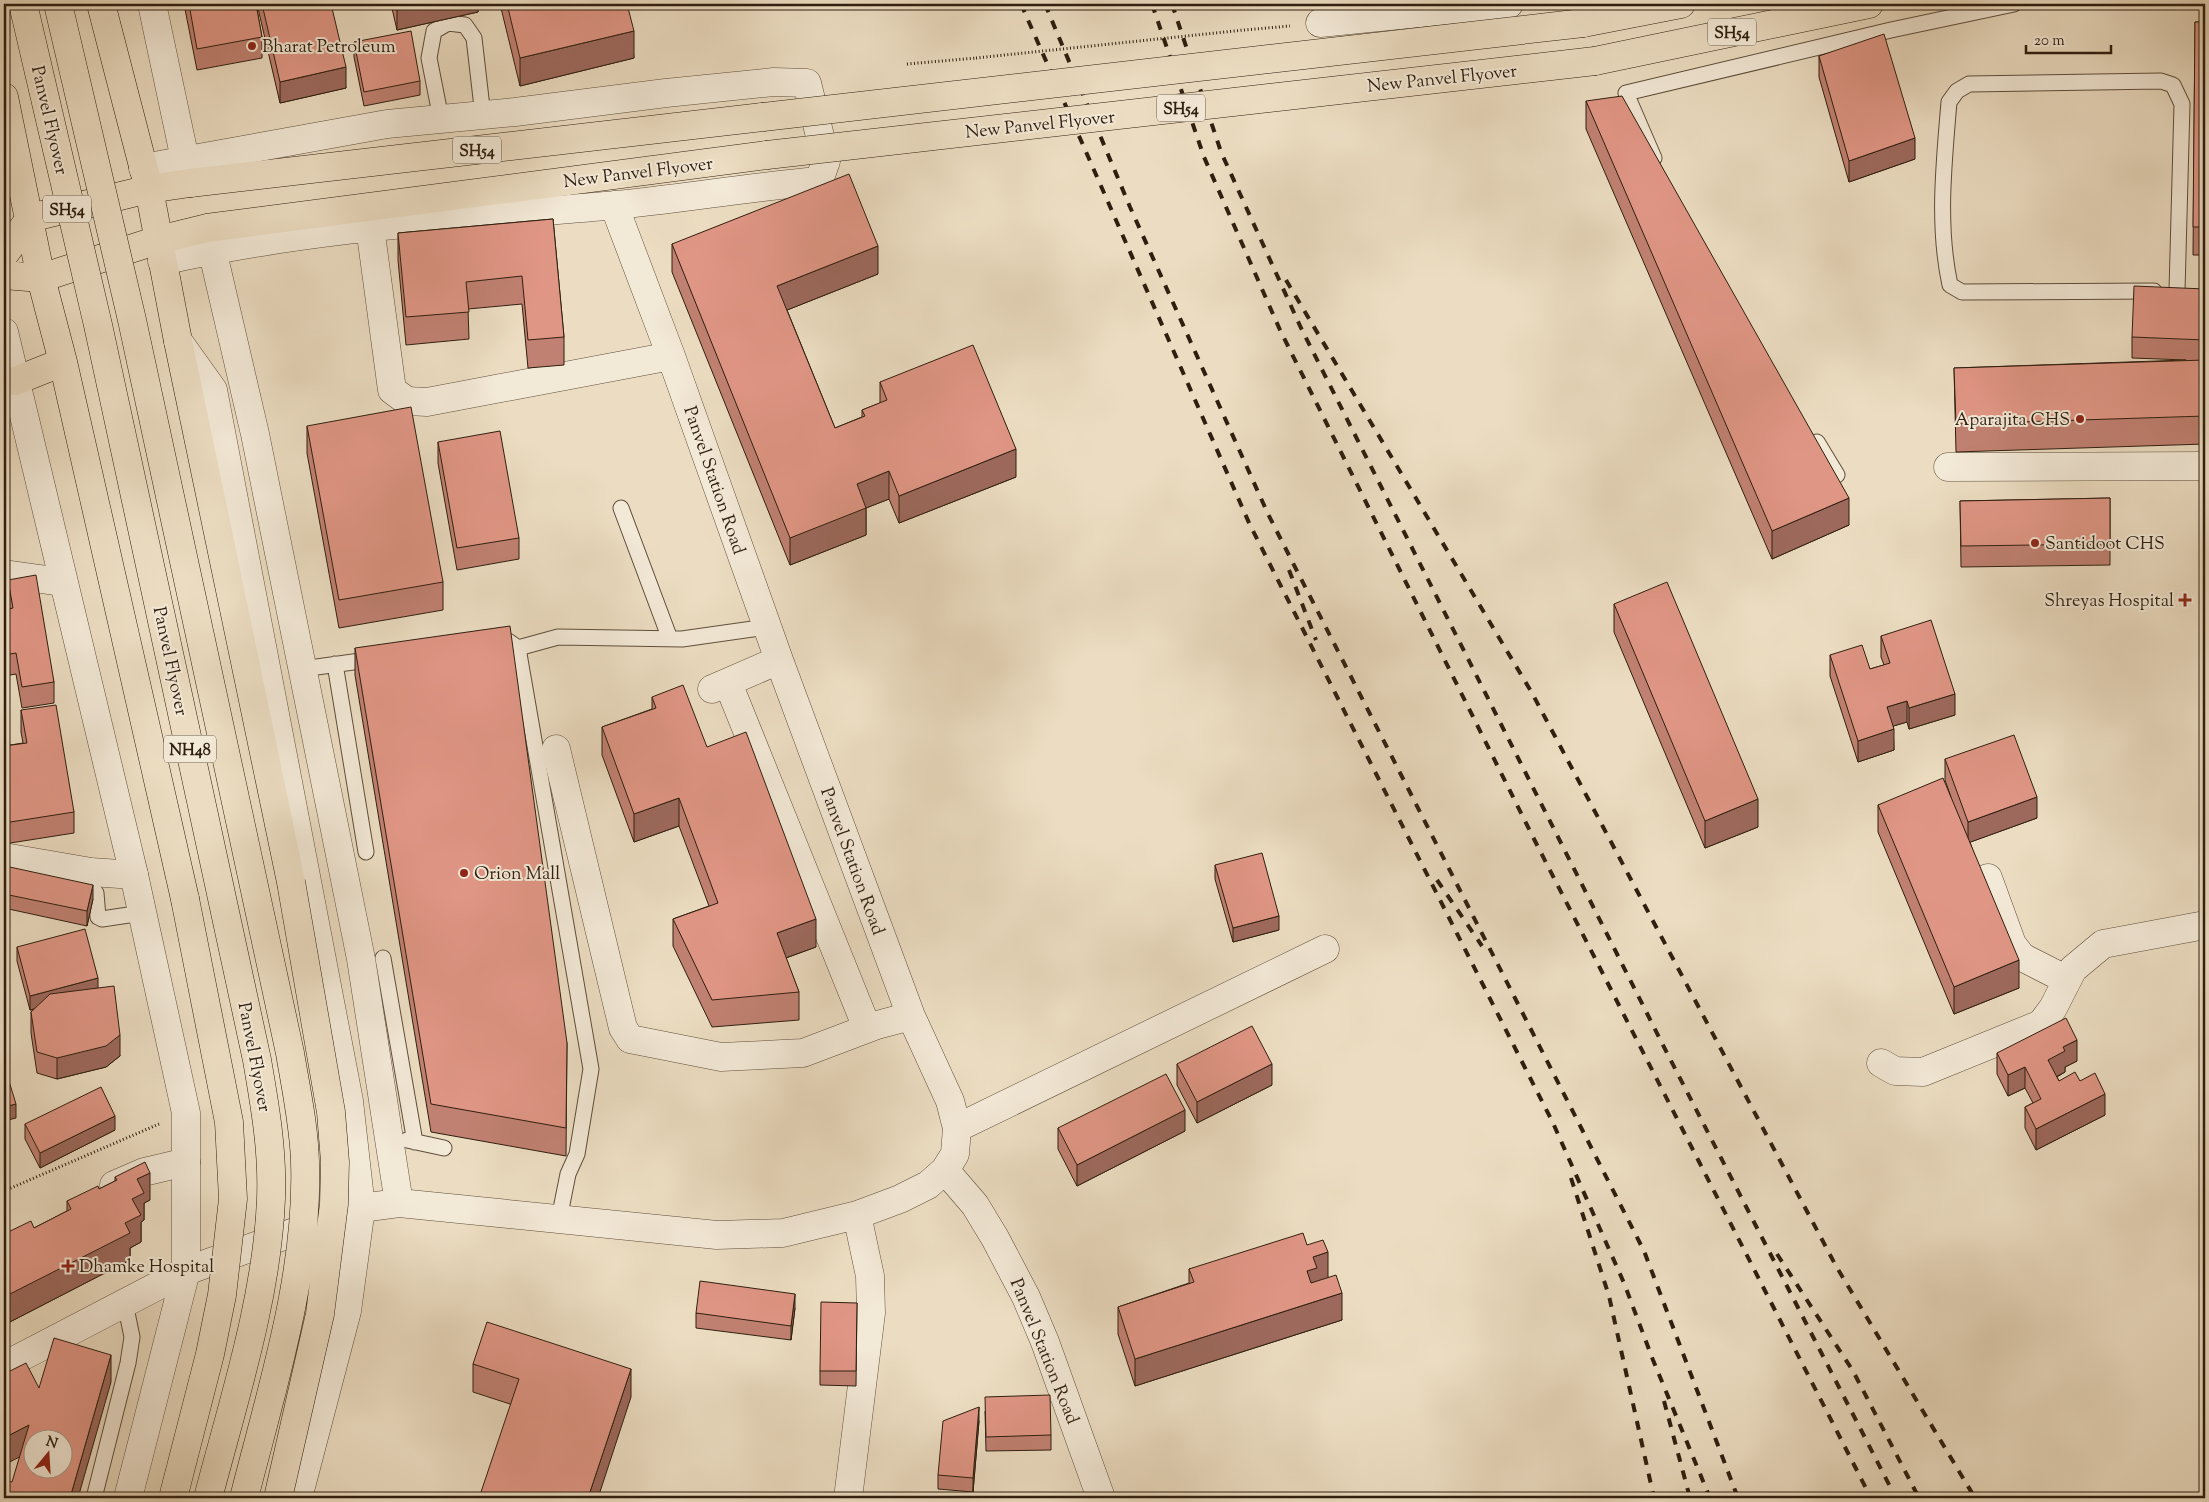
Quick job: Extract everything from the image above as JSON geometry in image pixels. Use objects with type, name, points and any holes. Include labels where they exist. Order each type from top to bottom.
[{"type":"main road","name":"Panvel Flyover","points":[[23,4],[103,344],[255,1050],[267,1118],[271,1163],[271,1200],[266,1247],[245,1353],[208,1498]]},
{"type":"main road","name":"Panvel Flyover","points":[[58,4],[136,339],[290,1053],[301,1113],[305,1162],[305,1192],[299,1251],[290,1310],[244,1498]]},
{"type":"main road","points":[[101,4],[146,178],[178,341],[291,882],[330,1112],[334,1162],[334,1204],[320,1314],[278,1498]]},
{"type":"main road","name":"SH54","points":[[188,172],[763,117],[1583,23],[1681,4]]},
{"type":"main road","name":"New Panvel Flyover","points":[[209,239],[767,155],[1595,61],[1869,4]]},
{"type":"main road","points":[[4,98],[41,278],[63,362],[185,899],[229,1122],[233,1199],[222,1295],[210,1354],[173,1498]]},
{"type":"main road","name":"SH54","points":[[4,255],[30,218],[146,178]]},
{"type":"main road","name":"SH54","points":[[4,275],[41,278],[209,239]]},
{"type":"main road","points":[[15,381],[63,362]]},
{"type":"street","points":[[152,4],[188,172]]},
{"type":"street","points":[[1320,23],[1385,10],[1509,4]]},
{"type":"street","points":[[146,178],[188,172],[387,124],[483,116],[666,93],[774,82],[807,83],[826,161],[819,181],[614,205],[370,227],[209,239],[255,434],[361,959],[399,1203]]},
{"type":"street","name":"Panvel Station Road","points":[[614,205],[671,356],[778,660],[911,1016],[950,1101],[957,1128],[955,1154],[945,1170],[975,1205],[996,1238],[1026,1296],[1045,1342],[1101,1498]]},
{"type":"street","points":[[370,227],[392,390],[407,401],[427,402],[671,356]]},
{"type":"street","points":[[4,332],[62,582],[134,875],[186,1113],[186,1271],[128,1498]]},
{"type":"street","points":[[178,341],[213,390],[349,1101],[361,1208],[347,1311],[298,1498]]},
{"type":"street","points":[[1948,467],[2205,466]]},
{"type":"street","points":[[4,574],[62,582]]},
{"type":"street","points":[[778,660],[720,686],[867,1028]]},
{"type":"street","points":[[556,749],[622,1028],[630,1039],[721,1057],[803,1053],[867,1028],[911,1016]]},
{"type":"street","points":[[7,863],[134,875]]},
{"type":"street","points":[[1988,878],[2012,944],[2022,957],[2067,980]]},
{"type":"street","points":[[1881,1063],[1895,1071],[1923,1072],[2041,1024],[2053,1008],[2073,969],[2103,944],[2205,925]]},
{"type":"street","points":[[957,1128],[1325,949]]},
{"type":"street","points":[[94,1193],[144,1172],[186,1162]]},
{"type":"street","points":[[4,1366],[186,1271],[361,1208],[399,1203],[717,1235],[784,1233],[857,1215],[900,1199],[928,1185],[945,1170]]},
{"type":"street","points":[[848,1498],[871,1313],[870,1276],[857,1215]]},
{"type":"lane","points":[[1662,175],[1626,93],[1891,30],[2014,4]]},
{"type":"lane","points":[[440,119],[429,58],[434,31],[448,23],[465,25],[474,38],[483,116]]},
{"type":"lane","points":[[2177,291],[2187,105],[2173,85],[2161,81],[1969,84],[1957,90],[1949,102],[1941,188],[1946,265],[1950,285],[1962,292],[2177,291],[2196,290]]},
{"type":"lane","points":[[1812,433],[1837,475]]},
{"type":"lane","points":[[621,508],[670,639]]},
{"type":"lane","points":[[518,648],[558,637],[682,639],[767,627]]},
{"type":"lane","points":[[479,644],[508,640],[518,648],[591,1069],[577,1154],[568,1174],[559,1219]]},
{"type":"lane","points":[[302,669],[393,656]]},
{"type":"lane","points":[[335,664],[366,852]]},
{"type":"lane","points":[[7,863],[93,888],[96,894],[96,913],[102,919],[142,913]]},
{"type":"lane","points":[[383,958],[415,1142]]},
{"type":"lane","points":[[388,1136],[444,1148]]},
{"type":"lane","points":[[94,1498],[128,1363],[132,1337],[124,1303]]},
{"type":"path","points":[[908,64],[1320,23]]},
{"type":"path","points":[[4,1191],[186,1113]]},
{"type":"building","points":[[189,4],[256,4],[262,37],[197,49]]},
{"type":"building","points":[[262,4],[331,4],[346,67],[280,82]]},
{"type":"building","points":[[396,4],[421,4],[397,9]]},
{"type":"building","points":[[507,4],[627,4],[634,31],[520,58]]},
{"type":"building","points":[[2195,22],[2205,22],[2205,227],[2193,227]]},
{"type":"building","points":[[411,31],[420,81],[364,92],[354,42]]},
{"type":"building","points":[[1884,34],[1915,138],[1849,161],[1819,56]]},
{"type":"building","points":[[1622,96],[1849,498],[1772,531],[1586,101]]},
{"type":"building","points":[[849,174],[878,246],[777,286],[835,428],[865,416],[862,410],[887,400],[880,382],[973,345],[1016,449],[899,496],[889,471],[857,484],[866,508],[790,538],[672,244]]},
{"type":"building","points":[[553,219],[564,337],[528,340],[522,276],[466,282],[469,312],[406,317],[398,233]]},
{"type":"building","points":[[2134,286],[2205,289],[2205,340],[2132,337]]},
{"type":"building","points":[[2205,360],[2205,416],[1956,424],[1954,368]]},
{"type":"building","points":[[411,407],[443,582],[339,600],[307,426]]},
{"type":"building","points":[[500,431],[519,538],[457,548],[438,442]]},
{"type":"building","points":[[2110,498],[2110,544],[1961,546],[1960,501]]},
{"type":"building","points":[[36,575],[54,682],[22,687],[16,653],[4,655],[4,610],[13,608],[8,580]]},
{"type":"building","points":[[1667,582],[1758,799],[1705,821],[1614,604]]},
{"type":"building","points":[[1931,620],[1955,694],[1909,708],[1907,701],[1887,707],[1894,729],[1858,741],[1830,655],[1862,645],[1870,669],[1890,663],[1881,636]]},
{"type":"building","name":"Orion Mall","points":[[510,626],[567,1043],[566,1128],[431,1104],[355,648]]},
{"type":"building","points":[[683,685],[707,747],[746,732],[816,919],[777,933],[799,992],[712,1000],[673,919],[718,903],[679,798],[634,814],[602,727],[656,708],[652,697]]},
{"type":"building","points":[[56,705],[74,812],[4,823],[4,746],[27,743],[21,710]]},
{"type":"building","points":[[2014,735],[2037,797],[1968,822],[1945,759]]},
{"type":"building","points":[[1943,778],[2019,960],[1954,987],[1878,805]]},
{"type":"building","points":[[1262,853],[1279,916],[1233,928],[1215,865]]},
{"type":"building","points":[[5,866],[93,885],[87,911],[4,894]]},
{"type":"building","points":[[85,929],[98,978],[30,996],[17,947]]},
{"type":"building","points":[[114,986],[120,1035],[106,1046],[57,1058],[37,1052],[31,1012],[50,994]]},
{"type":"building","points":[[2066,1018],[2077,1040],[2063,1047],[2065,1051],[2048,1060],[2059,1081],[2075,1072],[2080,1081],[2095,1073],[2105,1094],[2036,1129],[2025,1107],[2041,1099],[2025,1067],[2008,1075],[1997,1053]]},
{"type":"building","points":[[1252,1026],[1272,1064],[1197,1102],[1177,1064]]},
{"type":"building","points":[[4,1065],[16,1104],[4,1107]]},
{"type":"building","points":[[1166,1074],[1185,1110],[1077,1165],[1058,1128]]},
{"type":"building","points":[[101,1087],[115,1116],[40,1153],[25,1124]]},
{"type":"building","points":[[145,1162],[150,1173],[137,1179],[144,1193],[132,1199],[141,1215],[125,1223],[130,1233],[4,1297],[4,1234],[31,1221],[34,1228],[71,1209],[67,1201],[98,1186],[99,1189],[117,1180],[115,1177]]},
{"type":"building","points":[[1303,1233],[1307,1245],[1323,1240],[1328,1252],[1313,1257],[1317,1268],[1307,1271],[1311,1283],[1336,1275],[1342,1293],[1135,1359],[1118,1307],[1194,1282],[1189,1269]]},
{"type":"building","points":[[700,1281],[795,1294],[791,1326],[696,1313]]},
{"type":"building","points":[[821,1302],[857,1303],[856,1371],[820,1371]]},
{"type":"building","points":[[487,1322],[631,1369],[588,1498],[479,1498],[519,1379],[473,1364]]},
{"type":"building","points":[[54,1338],[111,1355],[70,1498],[4,1498],[4,1480],[12,1482],[22,1448],[22,1480],[72,1480],[72,1430],[28,1430],[29,1425],[4,1438],[4,1374],[26,1363],[39,1388]]},
{"type":"building","points":[[1050,1395],[1051,1435],[986,1437],[985,1397]]},
{"type":"building","points":[[979,1407],[973,1478],[938,1475],[943,1421]]},
{"type":"railway","points":[[1021,4],[1250,525],[1553,1123],[1624,1283],[1653,1360],[1710,1498]]},
{"type":"railway","points":[[1045,4],[1130,207],[1268,514],[1644,1251],[1738,1498]]},
{"type":"railway","points":[[1152,4],[1204,157],[1280,330],[1535,841],[1871,1498]]},
{"type":"railway","points":[[1172,4],[1221,152],[1301,328],[1667,1053],[1896,1498]]},
{"type":"railway","points":[[1286,280],[1532,693],[1836,1266],[1975,1498]]},
{"type":"railway","points":[[1289,570],[1316,640]]},
{"type":"railway","points":[[1437,880],[1482,946]]},
{"type":"railway","points":[[1571,1178],[1609,1296],[1654,1498]]},
{"type":"railway","points":[[1777,1254],[1853,1371],[1919,1498]]},
{"type":"railway","points":[[1664,1401],[1690,1498]]},
{"type":"place","name":"Bharat Petroleum","points":[[252,46]]},
{"type":"place","name":"Aparajita CHS","points":[[2080,419]]},
{"type":"place","name":"Santidoot CHS","points":[[2035,543]]},
{"type":"place","name":"Shreyas Hospital","points":[[2185,600]]},
{"type":"place","name":"Orion Mall","points":[[464,873]]},
{"type":"place","name":"Dhamke Hospital","points":[[68,1266]]}]
